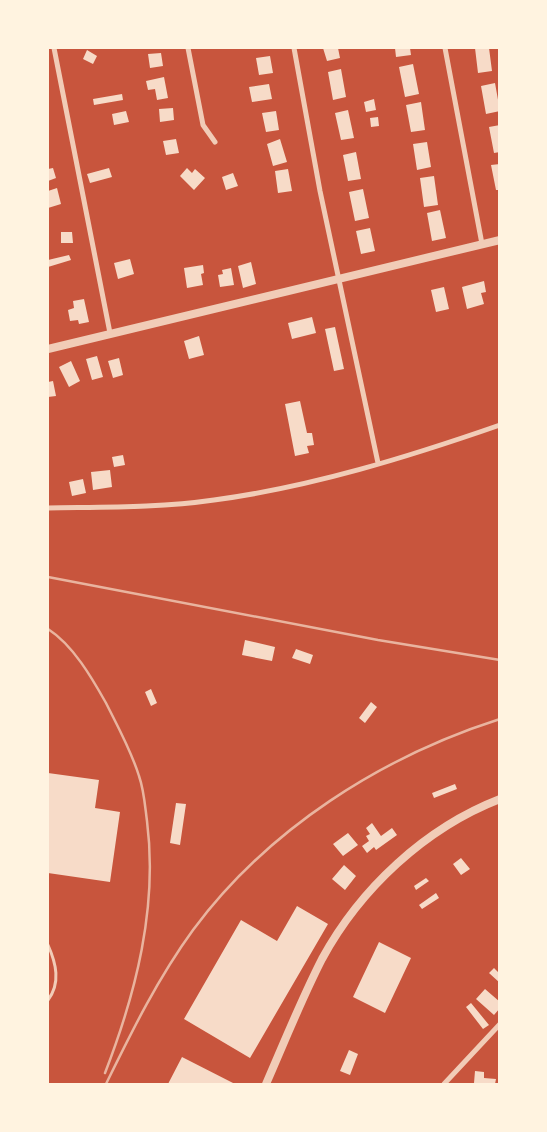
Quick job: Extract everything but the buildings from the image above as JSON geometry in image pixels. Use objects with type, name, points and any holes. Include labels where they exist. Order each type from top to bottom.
[{"type":"street","points":[[54,48],[110,333]]},
{"type":"street","points":[[188,48],[203,125],[215,142]]},
{"type":"street","points":[[294,48],[339,279],[378,463]]},
{"type":"street","points":[[445,48],[482,244]]},
{"type":"street","points":[[48,349],[500,240]]},
{"type":"street","points":[[48,508],[136,507],[214,500],[250,494],[378,463],[500,425]]},
{"type":"street","points":[[266,1084],[322,959],[360,902],[383,877],[418,846],[457,820],[500,799]]},
{"type":"street","points":[[444,1084],[500,1024]]},
{"type":"lane","points":[[48,945],[57,972],[55,986],[48,1000]]},
{"type":"railway","points":[[48,577],[378,640],[500,660]]},
{"type":"railway","points":[[48,629],[74,653],[106,703],[136,766],[145,804],[150,853],[147,917],[135,981],[105,1073]]},
{"type":"railway","points":[[106,1084],[146,1005],[180,948],[223,893],[256,860],[292,829],[330,801],[370,776],[412,754],[500,719]]}]
